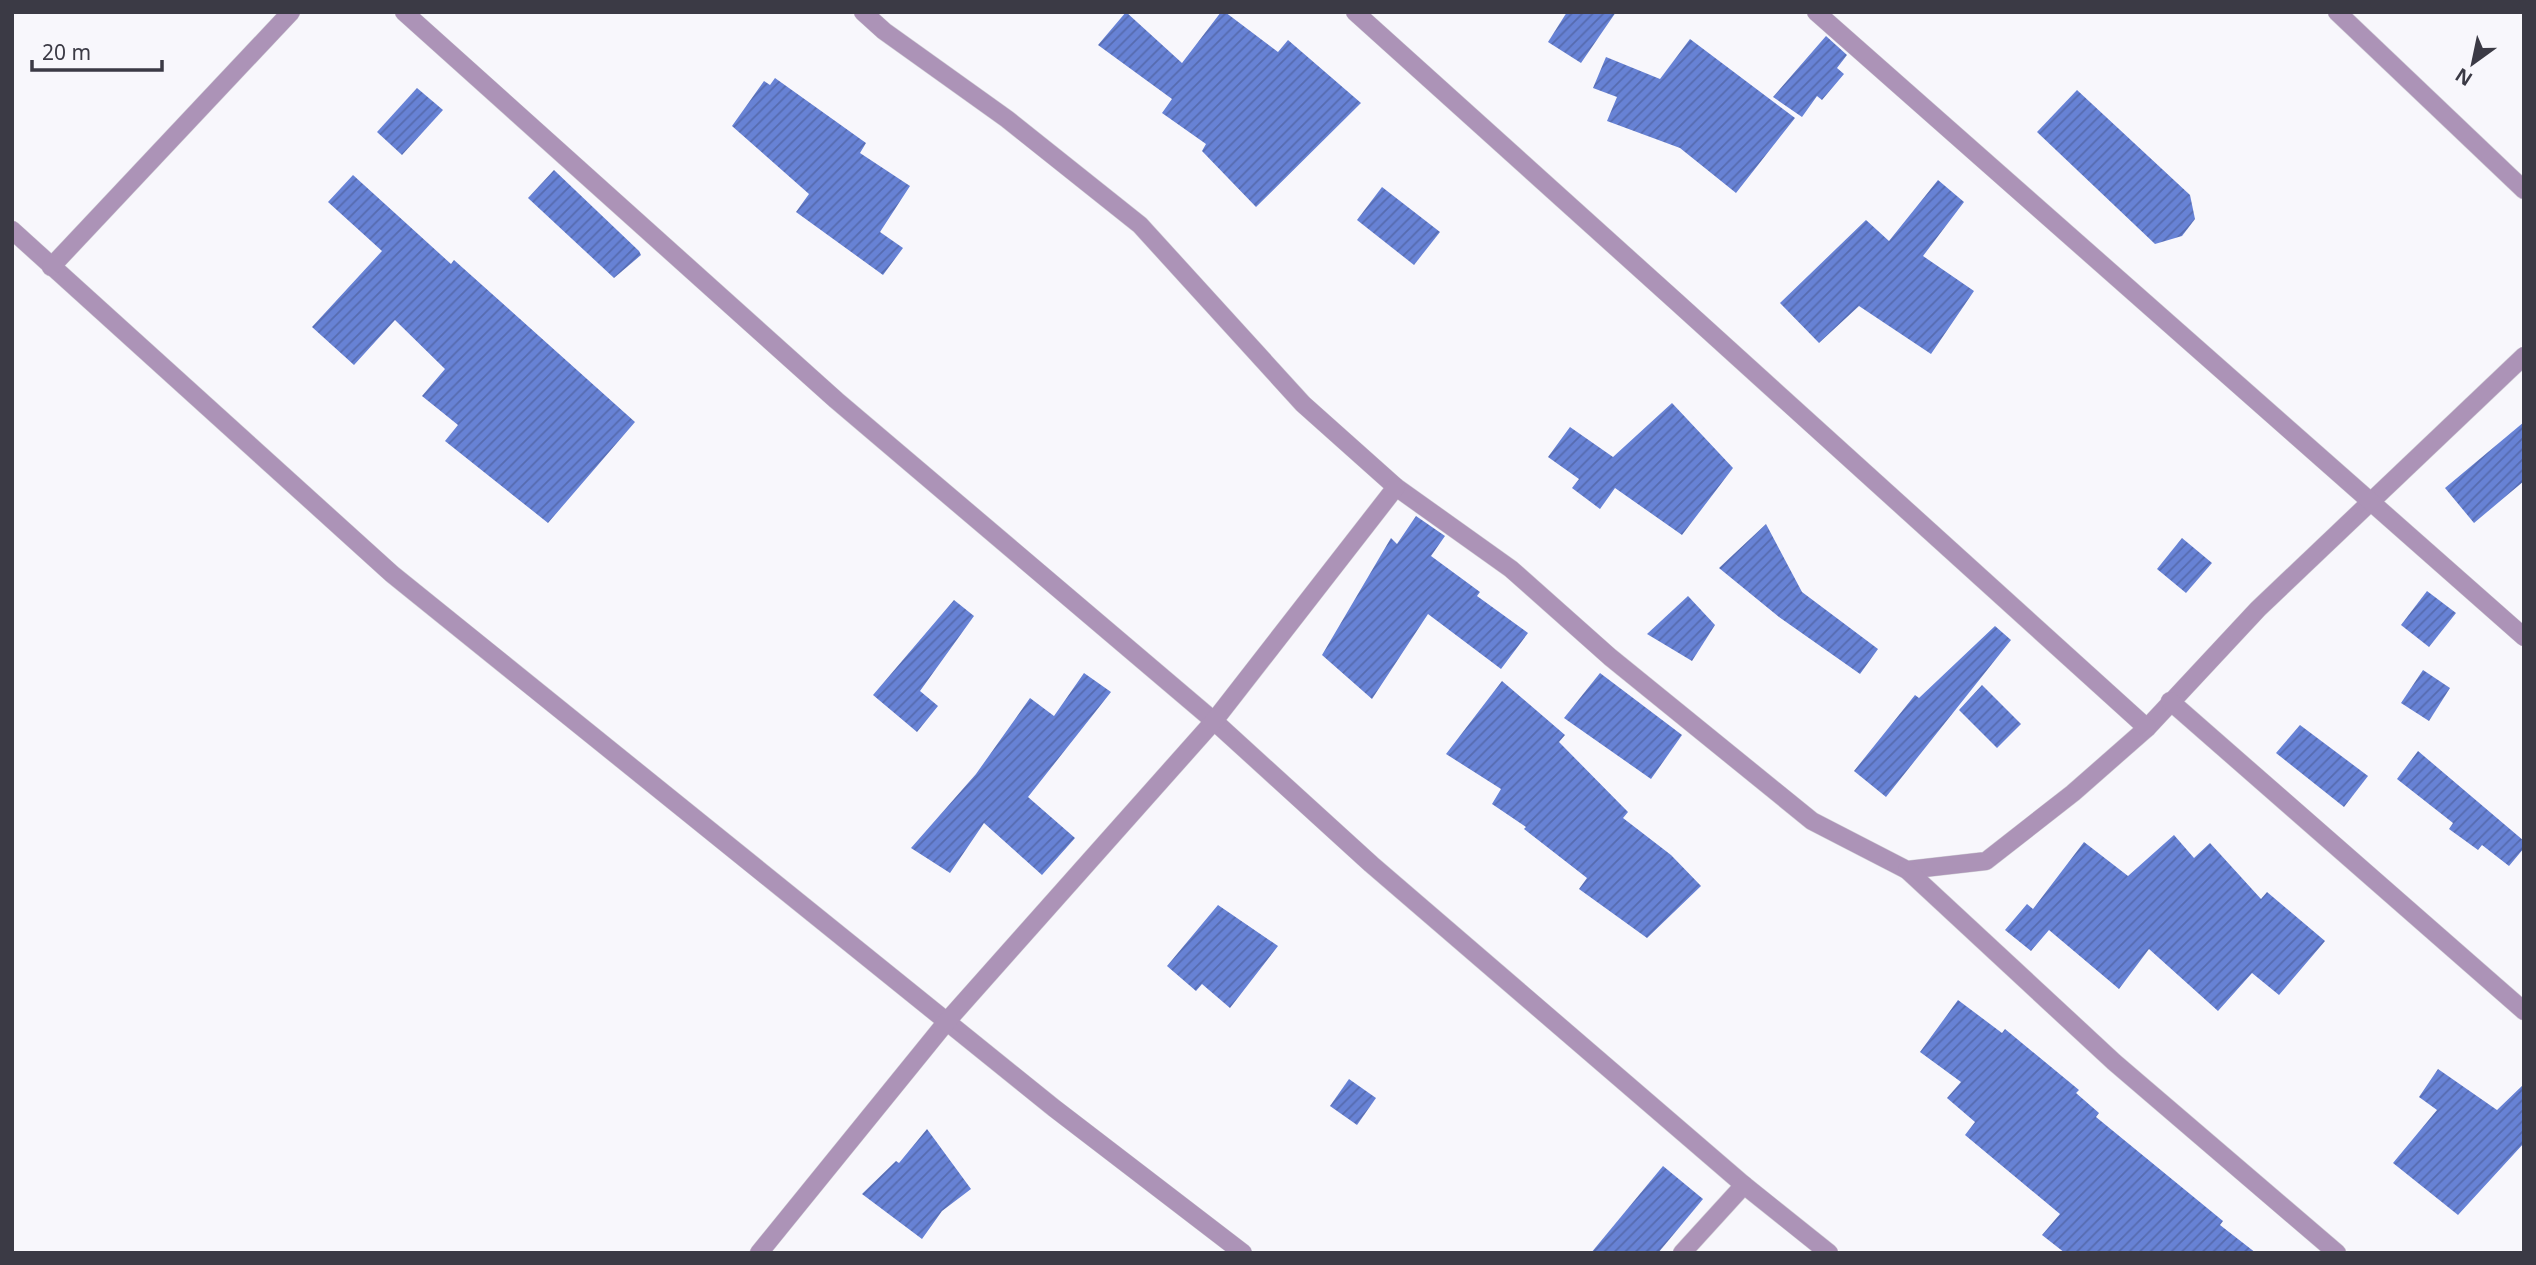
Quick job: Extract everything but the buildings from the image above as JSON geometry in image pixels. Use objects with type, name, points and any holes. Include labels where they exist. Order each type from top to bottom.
[{"type":"street","points":[[51,267],[291,12]]},
{"type":"street","points":[[404,12],[836,400],[1214,721],[1371,864],[1744,1185],[1829,1253]]},
{"type":"street","points":[[863,12],[884,31],[1007,119],[1140,225],[1303,404],[1396,487],[1511,569],[1610,657],[1812,821],[1907,870],[2114,1062],[2337,1253]]},
{"type":"street","points":[[1355,12],[1672,299],[1801,411],[2147,727]]},
{"type":"street","points":[[1816,12],[2524,637]]},
{"type":"street","points":[[2337,12],[2524,190]]},
{"type":"street","points":[[12,230],[392,574],[1054,1108],[1243,1253]]},
{"type":"street","points":[[1907,870],[1986,860],[2073,793],[2147,727],[2258,609],[2524,356]]},
{"type":"street","points":[[760,1253],[948,1020],[1214,721],[1396,487]]},
{"type":"street","points":[[2171,701],[2524,1011]]},
{"type":"street","points":[[1682,1253],[1744,1185]]}]
